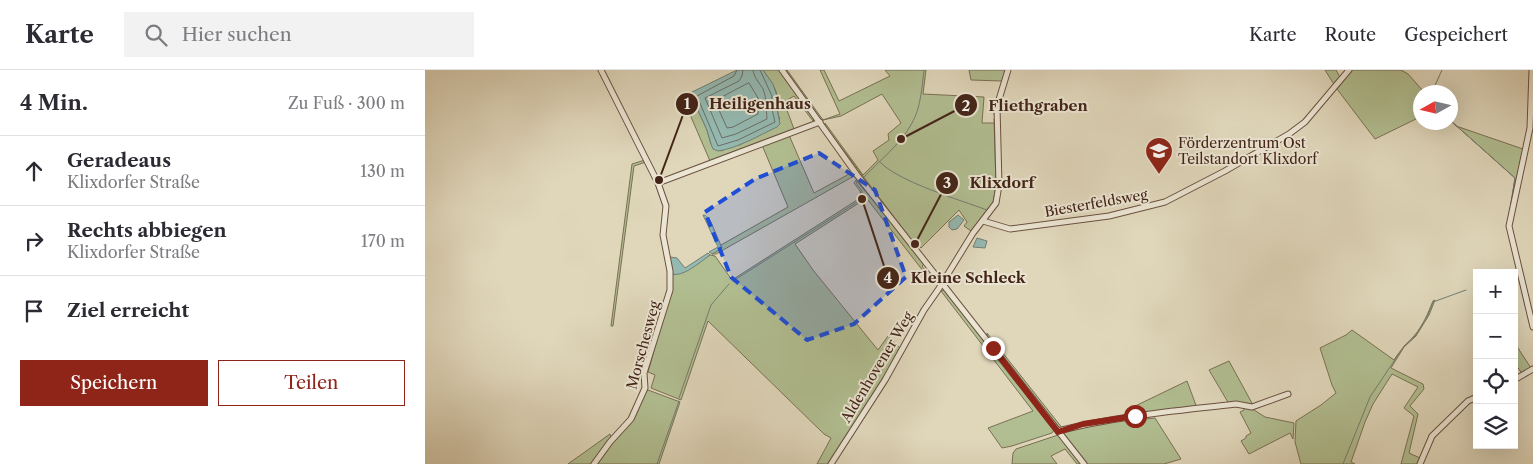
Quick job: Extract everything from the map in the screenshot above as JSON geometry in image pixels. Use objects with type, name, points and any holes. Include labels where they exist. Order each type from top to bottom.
[{"type":"street","name":"Morschesweg","points":[[594,464],[610,442],[631,419],[645,388],[645,373],[670,290],[670,272],[663,235],[666,206],[657,183],[601,70]]},
{"type":"street","points":[[782,70],[857,174],[1084,464]]},
{"type":"street","name":"Aldenhovener Weg","points":[[831,464],[885,380],[924,310],[998,197],[997,106],[1008,70]]},
{"type":"street","name":"Biesterfeldsweg","points":[[983,221],[1010,229],[1109,216],[1165,202],[1225,171],[1289,134],[1305,122],[1340,83],[1349,70]]},
{"type":"street","points":[[1532,70],[1530,128],[1509,226],[1533,327]]},
{"type":"street","points":[[657,183],[820,122]]},
{"type":"street","points":[[1518,378],[1533,369]]},
{"type":"street","points":[[1058,432],[1083,424],[1135,416],[1236,404],[1252,406],[1289,394]]},
{"type":"street","points":[[1420,464],[1432,436],[1468,401],[1473,399]]},
{"type":"highlighted area","points":[[819,153],[875,190],[906,277],[854,324],[807,340],[731,277],[705,212],[755,179]]},
{"type":"green space","points":[[763,70],[779,70],[814,119],[813,121],[794,96],[784,102],[794,129],[710,161],[682,96],[690,93],[707,130],[711,144],[721,151],[735,145],[740,145],[780,119],[776,92]]},
{"type":"green space","points":[[785,70],[787,70],[823,120],[821,120]]},
{"type":"green space","points":[[820,70],[824,70],[839,101],[890,76],[885,70],[926,70],[923,94],[984,97],[982,123],[995,123],[997,185],[994,203],[972,231],[964,226],[967,222],[959,210],[921,248],[910,238],[825,126],[825,123],[863,175],[878,160],[873,151],[889,140],[888,134],[901,123],[882,94],[841,116],[823,120],[840,114]]},
{"type":"green space","points":[[969,70],[1006,70],[1002,81],[971,80]]},
{"type":"green space","points":[[1325,70],[1336,70],[1341,79],[1335,86]]},
{"type":"green space","points":[[1351,70],[1401,70],[1408,74],[1418,85],[1413,85],[1413,120],[1375,139],[1337,89]]},
{"type":"green space","points":[[1458,126],[1523,149],[1508,222],[1515,178]]},
{"type":"green space","points":[[789,135],[814,193],[851,173],[854,176],[716,254],[712,254],[722,248],[721,245],[788,207],[762,145]]},
{"type":"green space","points":[[645,160],[646,162],[634,166],[613,326],[611,326],[632,164]]},
{"type":"green space","points":[[856,180],[865,191],[867,190],[924,264],[922,266],[928,274],[927,276],[864,195],[862,201],[795,244],[813,270],[878,350],[888,336],[900,348],[880,384],[829,464],[817,464],[831,438],[824,434],[708,321],[681,400],[651,388],[655,375],[648,372],[671,290],[672,274],[710,255],[715,256],[732,280],[857,200],[861,196],[854,183]]},
{"type":"green space","points":[[945,290],[1054,430],[1052,433],[1002,448],[988,428],[1033,411],[941,291]]},
{"type":"green space","points":[[1435,300],[1429,315],[1416,336],[1404,347],[1391,368],[1423,384],[1424,389],[1410,406],[1418,414],[1409,453],[1420,458],[1418,464],[1401,464],[1414,416],[1404,408],[1418,387],[1392,374],[1373,404],[1365,422],[1351,462],[1355,464],[1301,464],[1295,442],[1296,421],[1336,393],[1320,348],[1352,330],[1394,360],[1401,350],[1420,328]]},
{"type":"green space","points":[[987,333],[1063,429],[1059,428],[987,337]]},
{"type":"green space","points":[[1518,348],[1531,368],[1523,375],[1518,368]]},
{"type":"green space","points":[[1229,361],[1253,405],[1229,404],[1209,370]]},
{"type":"green space","points":[[1187,381],[1197,408],[1129,416],[1129,409]]},
{"type":"green space","points":[[648,390],[680,402],[659,464],[597,464],[612,443],[632,421],[645,391]]},
{"type":"green space","points":[[1244,407],[1251,408],[1265,417],[1294,423],[1293,439],[1290,433],[1249,454],[1241,441],[1251,433],[1240,412],[1244,410]]},
{"type":"green space","points":[[1136,418],[1136,420],[1155,418],[1181,459],[1164,464],[1086,464],[1063,435],[1070,428]]},
{"type":"green space","points":[[610,434],[611,438],[592,464],[568,464]]},
{"type":"green space","points":[[1058,435],[1081,464],[1077,464],[1065,449],[1051,456],[1057,464],[1012,464],[1013,453],[1016,449]]},
{"type":"water","points":[[737,70],[763,70],[773,84],[777,96],[776,104],[780,124],[748,141],[718,151],[713,149],[707,130],[690,93]]},
{"type":"water","points":[[703,215],[711,222],[722,248],[712,254],[709,252],[718,247]]},
{"type":"water","points":[[958,215],[964,220],[957,229],[952,230],[949,227],[949,222]]},
{"type":"water","points":[[977,238],[987,241],[985,248],[973,247]]},
{"type":"water","points":[[708,253],[710,255],[692,268],[682,273],[672,274],[670,257],[677,258],[685,268]]},
{"type":"waterway","points":[[863,178],[896,145],[912,123],[919,104],[924,70]]},
{"type":"waterway","points":[[1435,85],[1442,70]]},
{"type":"waterway","points":[[994,104],[995,99]]},
{"type":"waterway","points":[[994,108],[994,115]]},
{"type":"waterway","points":[[879,161],[899,176],[914,183],[987,210],[993,202],[996,185],[994,119]]},
{"type":"waterway","points":[[1458,127],[1515,178],[1509,216]]},
{"type":"waterway","points":[[733,281],[862,199],[862,191],[857,182]]},
{"type":"waterway","points":[[679,398],[711,305],[729,284]]},
{"type":"waterway","points":[[1343,464],[1370,397],[1404,346],[1415,336],[1428,315],[1433,302],[1466,290]]},
{"type":"waterway","points":[[657,464],[679,401]]},
{"type":"place","name":"Fliethgraben","points":[[901,139]]},
{"type":"place","name":"Förderzentrum Ost Teilstandort Klixdorf","points":[[1159,175]]},
{"type":"place","name":"Heiligenhaus","points":[[659,180]]},
{"type":"place","name":"Kleine Schleck","points":[[862,199]]},
{"type":"place","name":"Klixdorf","points":[[915,244]]},
{"type":"route","points":[[993,348],[1058,432],[1083,424],[1135,416]]}]
